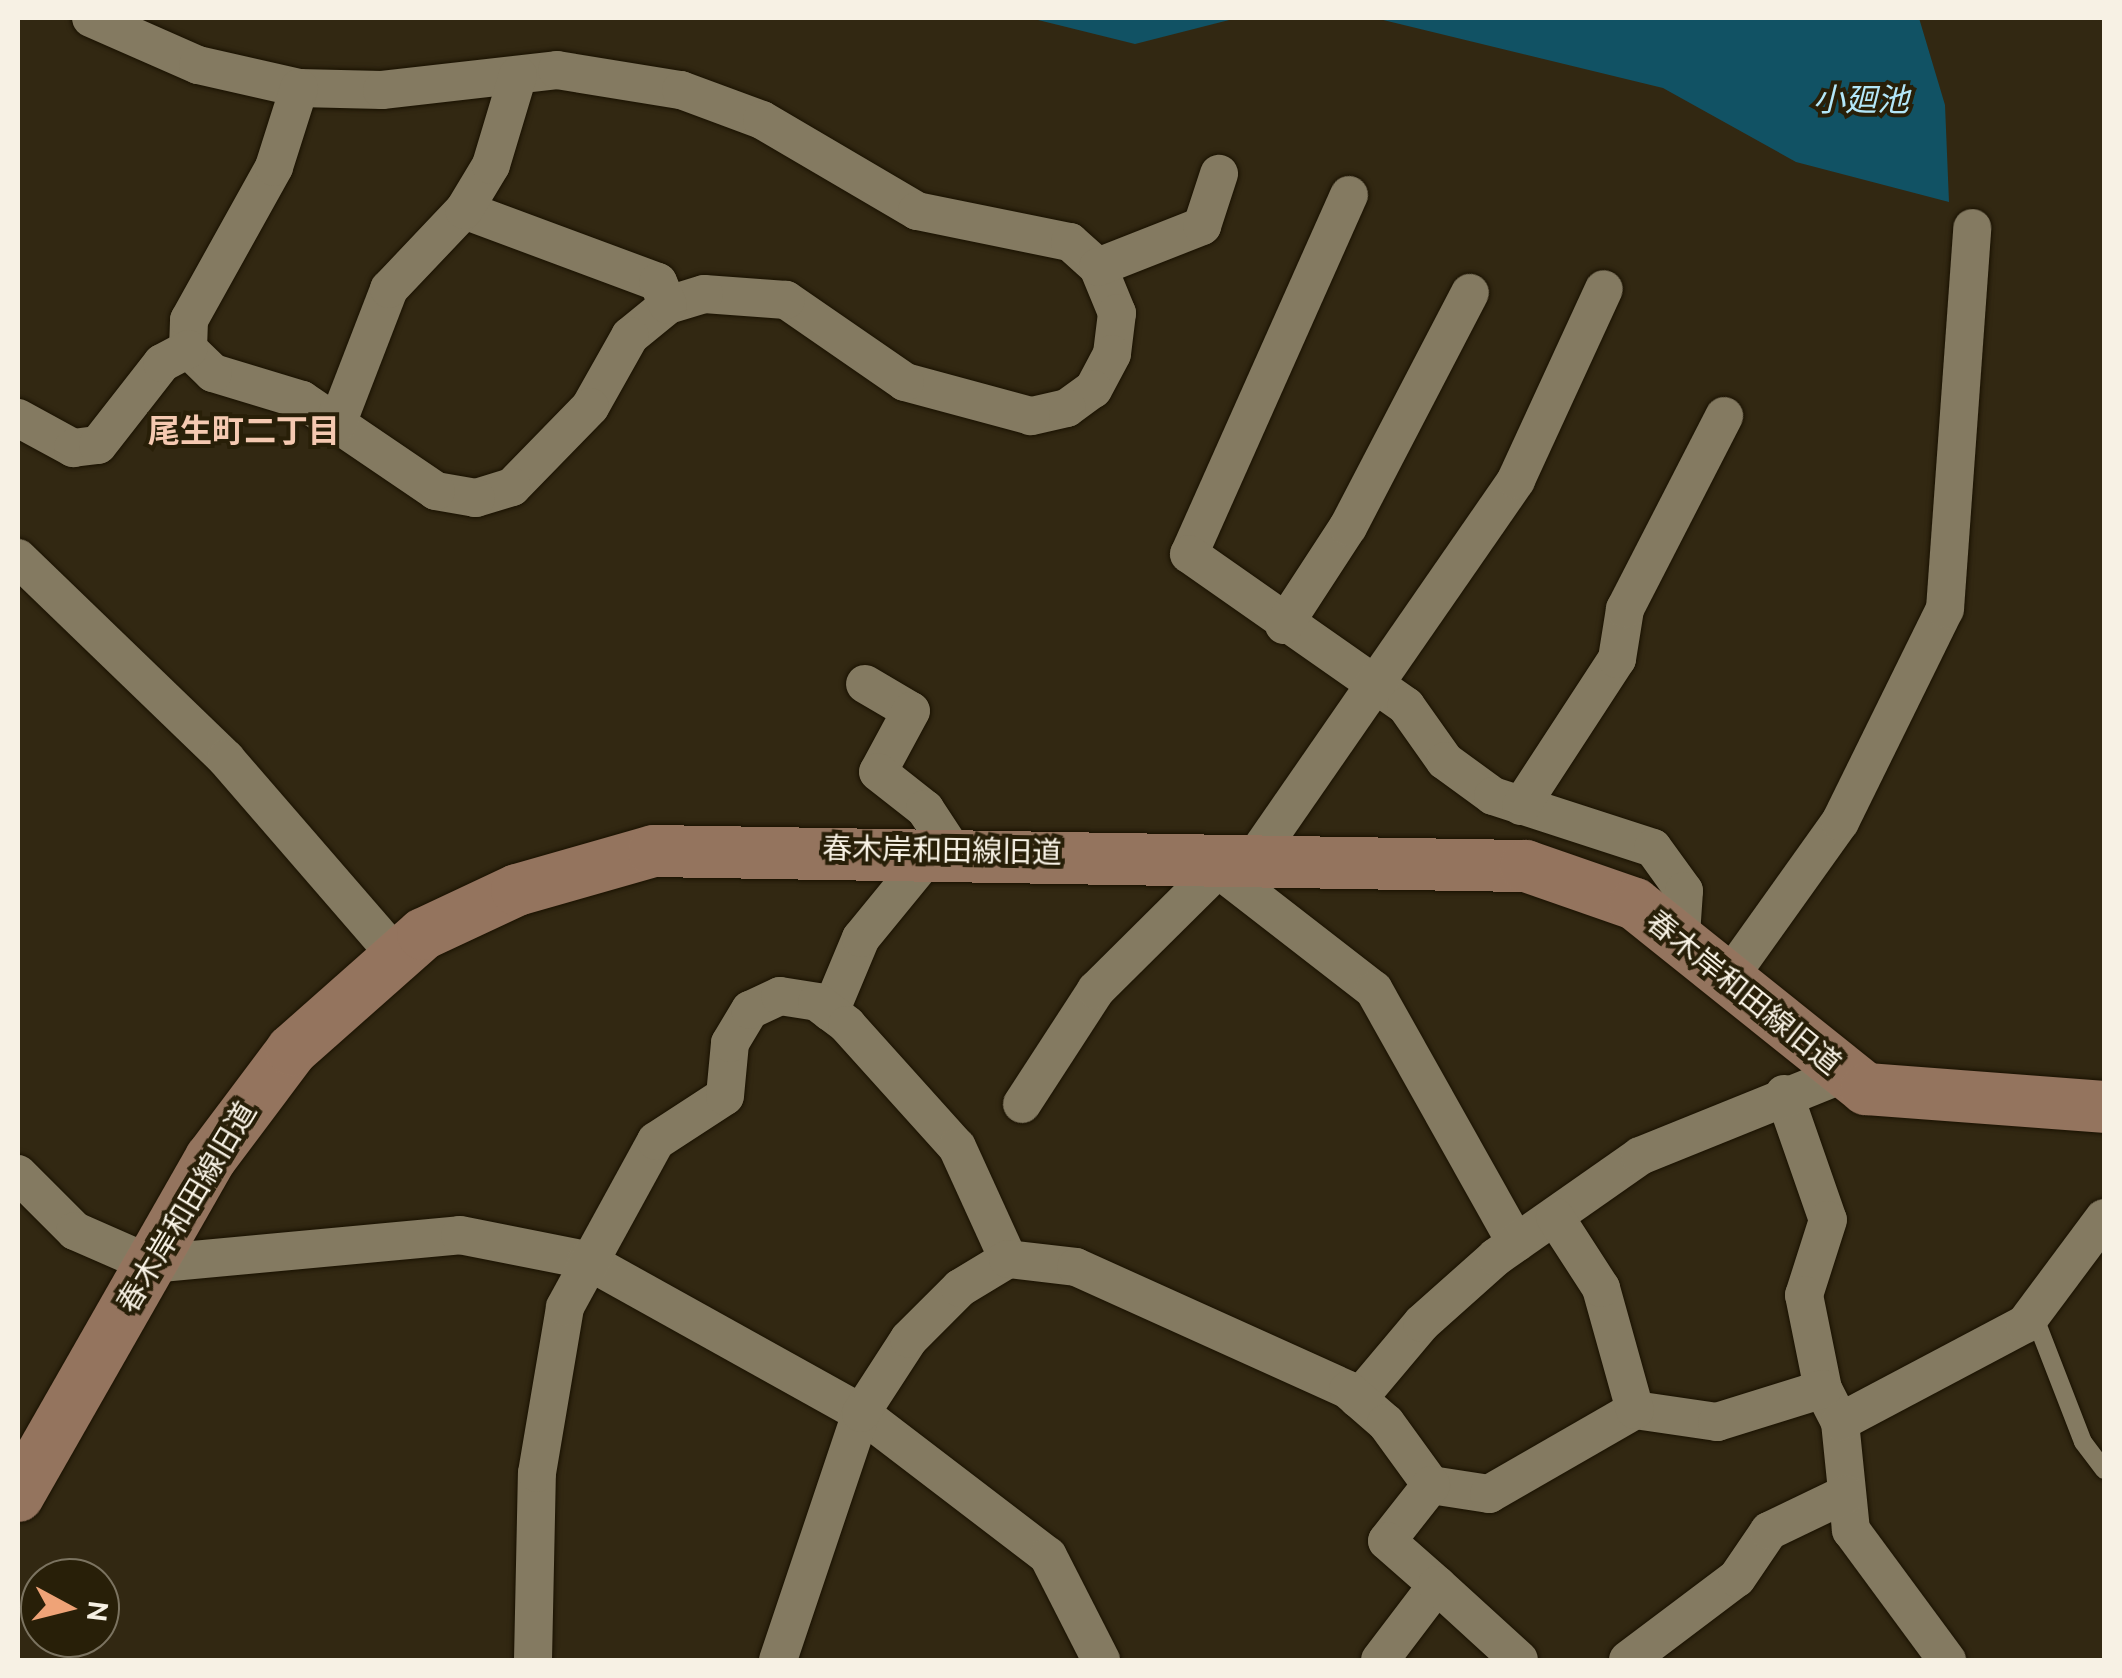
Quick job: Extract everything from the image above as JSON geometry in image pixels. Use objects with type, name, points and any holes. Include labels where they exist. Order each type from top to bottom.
[{"type":"street","points":[[90,18],[198,65],[299,88],[382,90],[518,74],[614,74],[681,90],[762,120],[917,210],[1070,242],[1098,267],[1118,313],[1112,354],[1092,389],[1066,408],[1031,416],[905,382],[786,300],[753,291],[668,305],[630,336],[552,455],[512,487],[476,498],[436,491],[302,400],[213,373],[188,350],[189,320],[274,167],[299,88]]},
{"type":"street","points":[[337,424],[389,288],[464,210],[509,123],[518,74]]},
{"type":"street","points":[[1098,267],[1202,226],[1219,174]]},
{"type":"street","points":[[1349,194],[1189,554],[1373,691],[1406,706],[1445,761],[1521,806],[1654,848],[1671,862],[1684,891],[1680,935]]},
{"type":"street","points":[[464,210],[658,282],[668,305]]},
{"type":"street","points":[[1730,976],[1840,822],[1944,610],[1972,228]]},
{"type":"street","points":[[1022,1104],[1096,990],[1230,860],[1373,691],[1516,480],[1604,289]]},
{"type":"street","points":[[1284,625],[1470,293]]},
{"type":"street","points":[[18,418],[72,448],[98,445],[162,363],[188,350]]},
{"type":"street","points":[[1521,806],[1617,659],[1625,609],[1724,416]]},
{"type":"street","points":[[18,558],[226,759],[396,954]]},
{"type":"street","points":[[830,1012],[861,938],[942,850],[925,810],[878,772],[911,711],[865,684]]},
{"type":"street","name":"春木岸和田線旧道","points":[[18,1496],[252,1094],[396,954],[516,890],[654,851],[942,850],[1526,866],[1635,904],[1680,935],[1866,1089],[2104,1106]]},
{"type":"street","points":[[1230,860],[1374,990],[1516,1243]]},
{"type":"street","points":[[533,1660],[537,1473],[566,1308],[586,1260],[656,1141],[725,1096],[730,1043],[750,1010],[780,996],[830,1012],[957,1147],[1008,1259]]},
{"type":"street","points":[[1358,1399],[1422,1323],[1516,1243],[1640,1156],[1784,1094],[1845,1074]]},
{"type":"street","points":[[1784,1094],[1828,1220],[1804,1295],[1823,1389],[1840,1422],[1851,1530],[1870,1562],[1946,1660]]},
{"type":"street","points":[[18,1174],[75,1231],[150,1264],[460,1235],[586,1260],[861,1413],[1048,1556],[1101,1660]]},
{"type":"street","points":[[1555,1217],[1600,1288],[1635,1410]]},
{"type":"street","points":[[1840,1422],[2033,1312],[2104,1218]]},
{"type":"street","points":[[778,1660],[861,1413],[909,1340],[960,1288],[1008,1259],[1076,1266],[1358,1399],[1431,1485],[1489,1494],[1635,1410],[1717,1422],[1823,1389]]},
{"type":"street","points":[[1431,1485],[1387,1541],[1519,1660]]},
{"type":"street","points":[[1628,1660],[1737,1578],[1768,1531],[1846,1494]]},
{"type":"street","points":[[1380,1660],[1437,1585]]},
{"type":"lane","points":[[2033,1312],[2083,1442],[2104,1470]]},
{"type":"water","points":[[1030,18],[1237,18],[1135,44]]},
{"type":"water","name":"小廻池","points":[[1375,18],[1919,18],[1945,105],[1949,202],[1796,162],[1663,88]]},
{"type":"district","name":"尾生町二丁目","points":[[244,430]]}]
